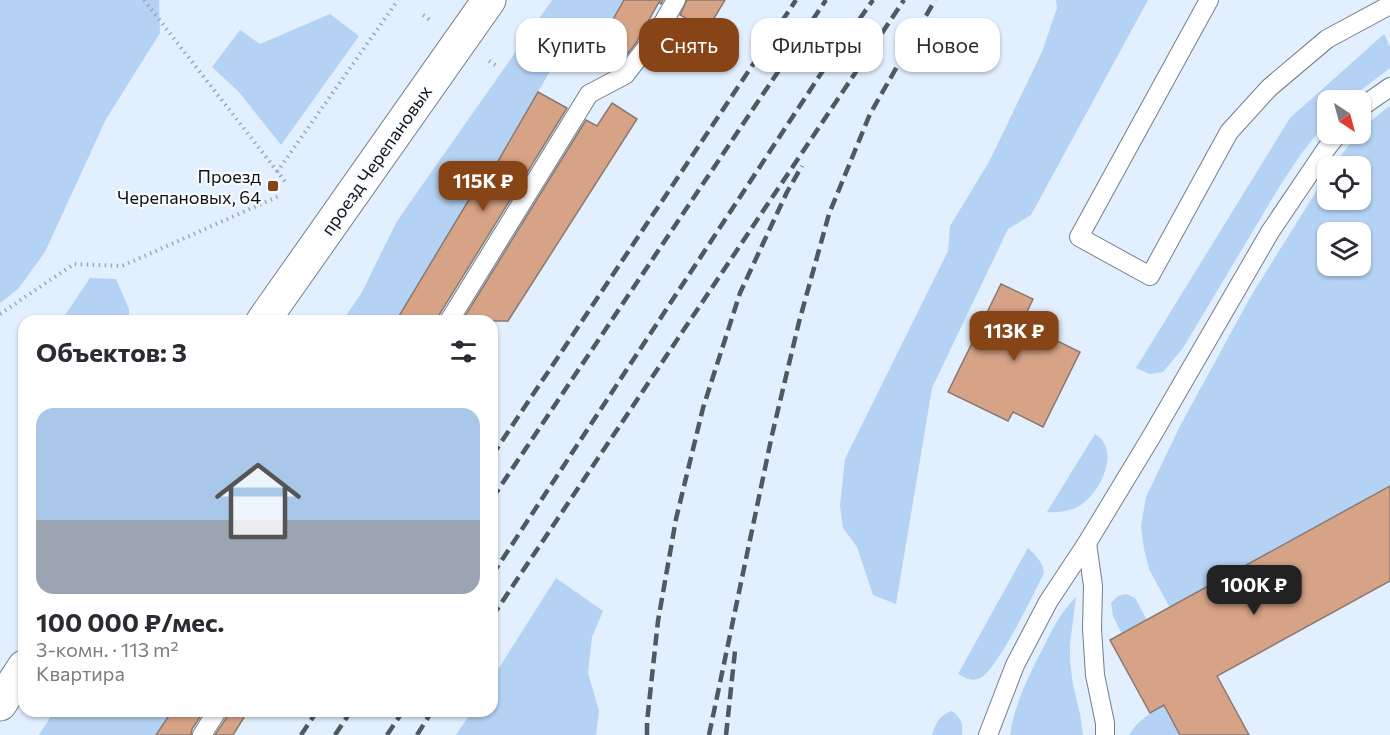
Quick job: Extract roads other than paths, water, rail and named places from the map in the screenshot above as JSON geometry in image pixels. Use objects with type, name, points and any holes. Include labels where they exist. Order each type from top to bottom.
[{"type":"street","name":"проезд Черепановых","points":[[267,315],[489,0]]},
{"type":"street","points":[[0,704],[18,676]]},
{"type":"lane","points":[[453,315],[589,94],[625,75],[656,35],[676,0]]},
{"type":"lane","points":[[1209,0],[1079,237],[1150,276],[1229,132],[1269,88],[1327,39],[1390,5]]},
{"type":"lane","points":[[1371,100],[1390,87]]},
{"type":"lane","points":[[988,735],[1015,665],[1048,602],[1087,543],[1153,434],[1270,232],[1329,144]]},
{"type":"lane","points":[[1087,543],[1093,585],[1092,629],[1095,675],[1106,723],[1105,735]]},
{"type":"lane","points":[[202,735],[213,717]]},
{"type":"railway","points":[[498,447],[796,0]]},
{"type":"railway","points":[[498,490],[826,0]]},
{"type":"railway","points":[[498,566],[822,72],[873,0]]},
{"type":"railway","points":[[498,608],[904,0]]},
{"type":"railway","points":[[709,735],[772,435],[799,322],[829,214],[870,114],[935,0]]},
{"type":"railway","points":[[647,735],[658,621],[676,519],[703,408],[740,293],[787,192],[802,166]]},
{"type":"railway","points":[[726,735],[735,651]]},
{"type":"railway","points":[[301,735],[313,717]]},
{"type":"railway","points":[[335,735],[347,717]]},
{"type":"railway","points":[[387,735],[399,717]]},
{"type":"railway","points":[[417,735],[428,717]]},
{"type":"place","name":"Проезд Черепановых, 64","points":[[273,186]]}]
